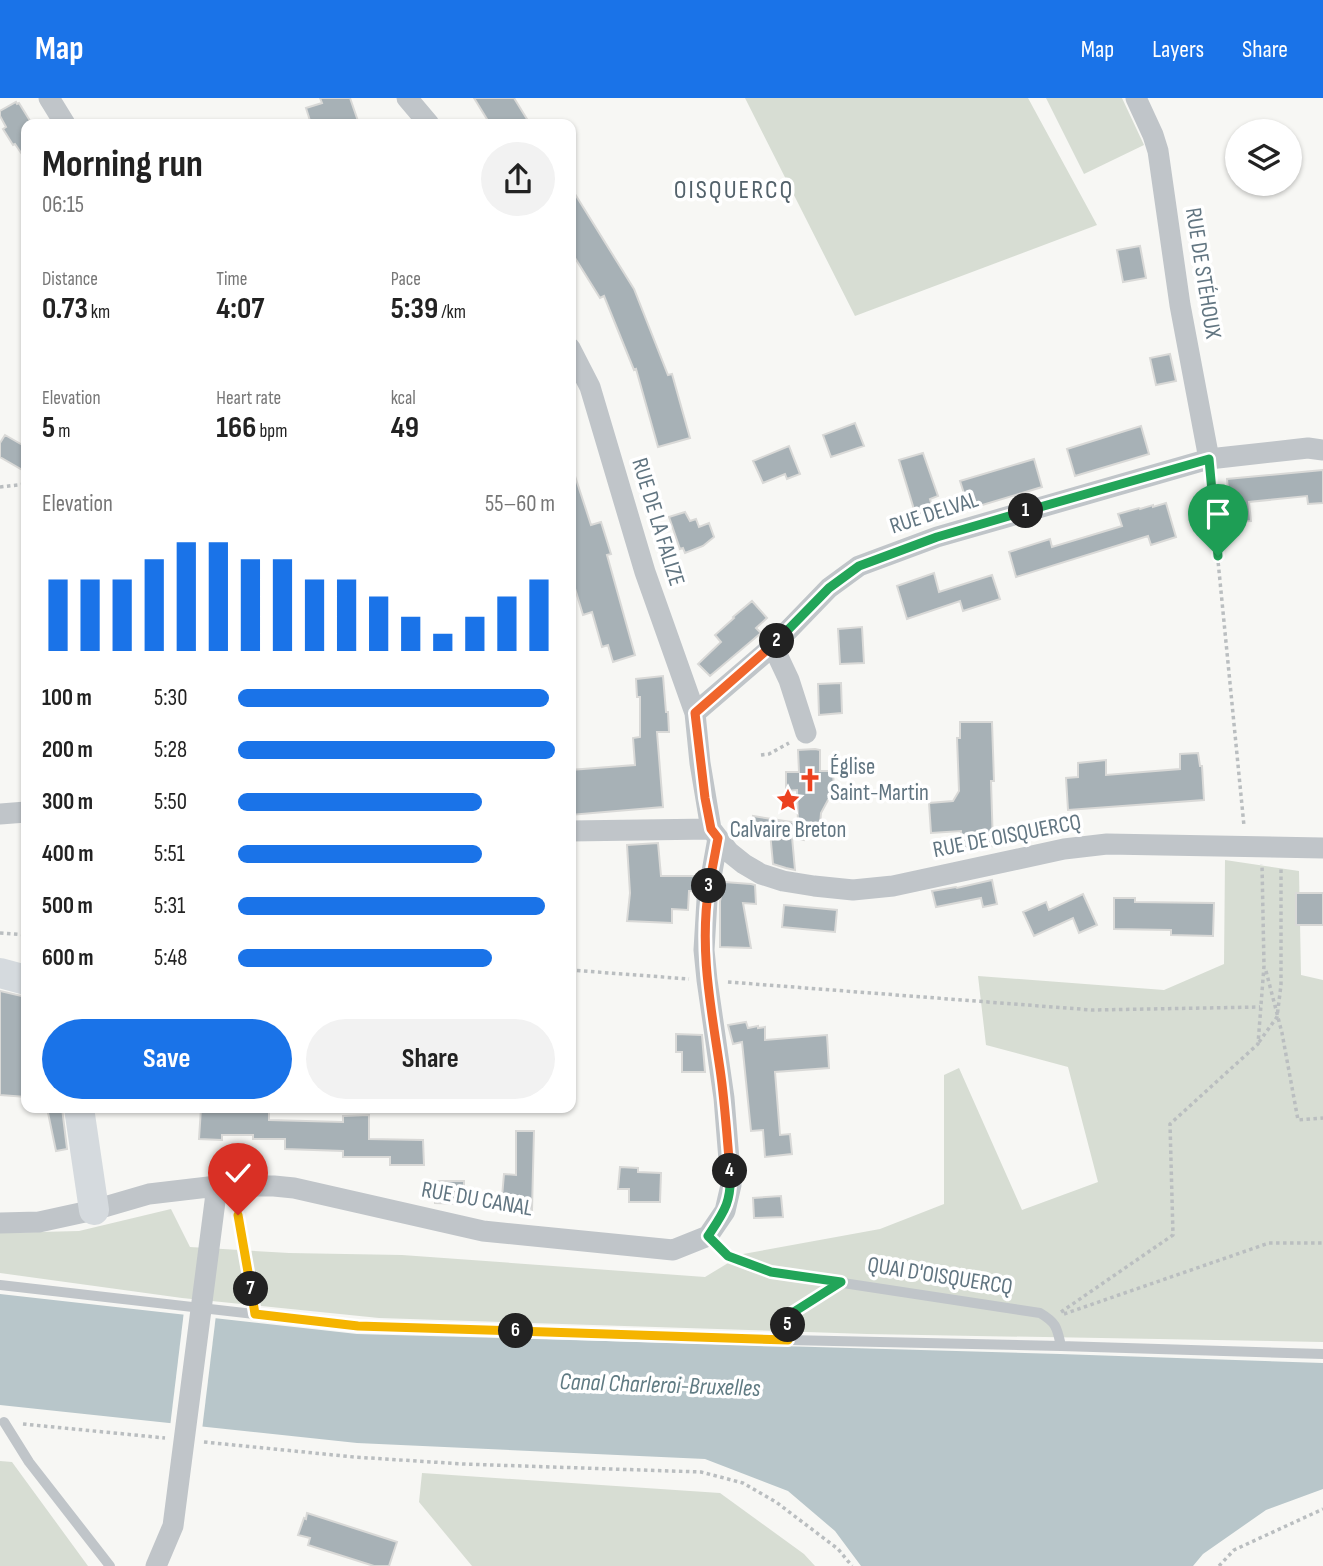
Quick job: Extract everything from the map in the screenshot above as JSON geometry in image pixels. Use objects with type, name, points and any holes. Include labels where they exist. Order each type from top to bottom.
[{"type":"street","points":[[49,98],[62,119]]},
{"type":"street","points":[[407,98],[425,119]]},
{"type":"street","name":"RUE DE STÉHOUX","points":[[1136,98],[1158,151],[1180,305],[1209,459]]},
{"type":"street","name":"RUE DE LA FALIZE","points":[[580,388],[695,713],[705,798],[715,833]]},
{"type":"street","name":"RUE DELVAL","points":[[695,713],[773,646],[829,588],[859,566],[937,537],[1209,459],[1308,448],[1323,450]]},
{"type":"street","points":[[773,646],[789,680],[806,733]]},
{"type":"street","points":[[0,814],[21,813]]},
{"type":"street","points":[[576,831],[715,833],[704,950],[724,1098],[731,1185],[725,1211],[708,1236]]},
{"type":"street","name":"RUE DE OISQUERCQ","points":[[715,833],[729,852],[761,874],[783,881],[853,890],[893,887],[1064,849],[1107,844],[1323,848]]},
{"type":"street","points":[[0,973],[21,979]]},
{"type":"street","points":[[80,1113],[94,1210]]},
{"type":"street","points":[[156,1566],[173,1526],[216,1186]]},
{"type":"street","name":"RUE DU CANAL","points":[[0,1223],[39,1222],[149,1194],[216,1186],[274,1186],[294,1188],[483,1231],[673,1250],[708,1236]]},
{"type":"lane","name":"QUAI D'OISQUERCQ","points":[[708,1236],[728,1256],[771,1272],[1040,1313],[1051,1319]]},
{"type":"lane","points":[[0,1285],[358,1326],[1323,1354]]},
{"type":"lane","points":[[1051,1319],[1056,1324],[1062,1346]]},
{"type":"lane","points":[[4,1422],[29,1462],[110,1566]]},
{"type":"path","points":[[1051,1319],[1173,1235],[1170,1124],[1258,1044],[1278,1017],[1281,985],[1209,459]]},
{"type":"path","points":[[0,488],[21,485]]},
{"type":"path","points":[[761,755],[769,754]]},
{"type":"path","points":[[1258,1044],[1264,966],[1263,847]]},
{"type":"path","points":[[0,933],[21,935]]},
{"type":"path","points":[[1264,966],[1278,1017],[1298,1120],[1323,1118]]},
{"type":"path","points":[[576,970],[694,980]]},
{"type":"path","points":[[722,982],[1092,1010],[1260,1007]]},
{"type":"path","points":[[213,1212],[238,1215],[255,1314]]},
{"type":"path","points":[[1051,1319],[1269,1243],[1323,1243]]},
{"type":"path","points":[[788,1340],[789,1315],[841,1282]]},
{"type":"path","points":[[4,1422],[166,1438]]},
{"type":"path","points":[[192,1441],[354,1457],[463,1464],[701,1472],[743,1483],[776,1502],[838,1549],[852,1566]]},
{"type":"path","points":[[1219,1566],[1234,1550],[1323,1508]]},
{"type":"shaded area","points":[[745,98],[1028,98],[1097,225],[855,316]]},
{"type":"shaded area","points":[[1046,98],[1122,98],[1144,145],[1084,174]]},
{"type":"shaded area","points":[[1225,860],[1299,871],[1301,975],[1323,980],[1323,1342],[867,1334],[379,1318],[182,1298],[0,1273],[0,1233],[79,1231],[171,1209],[190,1247],[289,1253],[402,1255],[705,1277],[743,1254],[880,1229],[944,1204],[944,1075],[959,1068],[1022,1210],[1098,1182],[1068,1067],[986,1045],[978,976],[1164,990],[1224,964]]},
{"type":"shaded area","points":[[0,1461],[12,1462],[88,1566],[0,1566]]},
{"type":"shaded area","points":[[422,1473],[720,1493],[804,1554],[815,1566],[472,1566],[419,1502]]},
{"type":"water","name":"Canal Charleroi-Bruxelles","points":[[0,1294],[357,1334],[1323,1363],[1323,1489],[1266,1510],[1203,1554],[1193,1566],[861,1566],[835,1531],[788,1491],[705,1459],[357,1443],[0,1405]]},
{"type":"pier","points":[[184,1311],[216,1315],[202,1430],[170,1427]]},
{"type":"building","points":[[320,98],[350,98],[357,119],[309,119],[306,108],[322,103]]},
{"type":"building","points":[[474,98],[514,98],[527,119],[487,119]]},
{"type":"building","points":[[16,102],[29,119],[21,119],[21,153],[3,129],[6,127],[0,111]]},
{"type":"building","points":[[576,196],[634,289],[668,375],[672,374],[690,438],[658,447],[636,369],[634,370],[604,296],[600,298],[576,260]]},
{"type":"building","points":[[1140,246],[1146,278],[1123,282],[1117,250]]},
{"type":"building","points":[[1170,354],[1176,381],[1156,385],[1150,358]]},
{"type":"building","points":[[855,423],[864,446],[831,457],[823,435]]},
{"type":"building","points":[[1141,426],[1149,454],[1075,476],[1067,449]]},
{"type":"building","points":[[5,435],[21,444],[21,469],[0,457],[0,443]]},
{"type":"building","points":[[789,446],[800,474],[787,479],[785,474],[763,483],[753,461]]},
{"type":"building","points":[[923,453],[938,496],[930,499],[933,510],[916,516],[899,460]]},
{"type":"building","points":[[1034,459],[1042,487],[969,509],[960,481]]},
{"type":"building","points":[[1323,470],[1323,503],[1308,504],[1307,496],[1249,502],[1251,521],[1231,522],[1227,479]]},
{"type":"building","points":[[576,479],[591,525],[601,522],[611,554],[607,555],[635,655],[613,662],[608,645],[602,647],[592,612],[583,615],[576,592]]},
{"type":"building","points":[[1166,503],[1176,537],[1151,545],[1148,536],[1016,577],[1009,552],[1050,539],[1052,547],[1122,526],[1118,514]]},
{"type":"building","points":[[685,512],[690,521],[696,519],[699,527],[709,523],[714,537],[703,546],[685,553],[683,548],[680,549],[669,517]]},
{"type":"building","points":[[934,573],[939,592],[992,575],[1000,599],[963,611],[960,601],[907,619],[897,586]]},
{"type":"building","points":[[752,601],[767,618],[756,628],[761,633],[710,676],[698,664],[721,642],[715,635]]},
{"type":"building","points":[[862,627],[864,663],[840,664],[838,629]]},
{"type":"building","points":[[663,676],[669,732],[657,732],[663,807],[576,814],[576,770],[635,765],[633,738],[640,737],[640,697],[637,697],[636,679]]},
{"type":"building","points":[[841,683],[842,713],[819,715],[818,684]]},
{"type":"building","points":[[960,722],[992,722],[993,846],[967,849],[962,845],[961,831],[931,833],[929,803],[953,801],[959,791],[957,738],[960,738]]},
{"type":"building","points":[[798,750],[820,750],[820,771],[833,771],[834,789],[831,789],[831,800],[828,800],[821,813],[819,837],[805,835],[804,840],[792,837],[795,870],[773,864],[770,832],[751,828],[753,816],[798,823],[797,790],[786,791],[786,772],[799,772]]},
{"type":"building","points":[[1198,753],[1202,766],[1204,800],[1068,810],[1066,778],[1078,777],[1078,763],[1106,760],[1106,775],[1180,769],[1180,754]]},
{"type":"building","points":[[658,843],[661,876],[698,876],[695,891],[689,891],[688,910],[672,909],[672,923],[627,921],[630,893],[627,845]]},
{"type":"building","points":[[992,880],[997,904],[983,907],[981,898],[936,907],[932,891]]},
{"type":"building","points":[[724,882],[755,885],[756,904],[743,903],[751,948],[720,947],[720,901]]},
{"type":"building","points":[[1296,893],[1323,893],[1323,925],[1296,925]]},
{"type":"building","points":[[1083,894],[1097,925],[1079,933],[1073,918],[1034,936],[1023,912],[1046,902],[1049,910]]},
{"type":"building","points":[[1114,898],[1135,898],[1135,902],[1214,903],[1213,936],[1171,935],[1171,930],[1114,929]]},
{"type":"building","points":[[784,905],[837,910],[835,932],[782,927]]},
{"type":"building","points":[[0,991],[21,996],[21,1097],[0,1095]]},
{"type":"building","points":[[746,1022],[748,1028],[765,1027],[765,1040],[827,1035],[829,1068],[775,1072],[780,1135],[790,1134],[792,1154],[765,1157],[763,1130],[751,1131],[742,1042],[733,1044],[728,1025]]},
{"type":"building","points":[[676,1034],[702,1035],[705,1072],[682,1072],[682,1052],[676,1052]]},
{"type":"building","points":[[48,1113],[63,1113],[67,1149],[56,1151]]},
{"type":"building","points":[[201,1113],[269,1113],[269,1120],[343,1122],[343,1116],[369,1115],[369,1139],[423,1140],[424,1165],[390,1165],[390,1157],[343,1157],[343,1151],[285,1149],[285,1139],[253,1139],[253,1135],[222,1135],[222,1140],[199,1139]]},
{"type":"building","points":[[516,1131],[534,1131],[532,1210],[489,1206],[490,1197],[502,1197],[504,1174],[516,1175]]},
{"type":"building","points":[[620,1167],[638,1168],[638,1172],[661,1173],[660,1202],[629,1202],[629,1189],[618,1189]]},
{"type":"building","points":[[435,1181],[464,1181],[464,1204],[435,1203]]},
{"type":"building","points":[[781,1196],[783,1217],[754,1218],[753,1198]]},
{"type":"building","points":[[307,1513],[397,1542],[389,1566],[374,1566],[308,1545],[310,1538],[298,1535]]},
{"type":"place","name":"Église Saint-Martin","points":[[810,780]]},
{"type":"place","name":"Calvaire Breton","points":[[788,800]]},
{"type":"district","name":"OISQUERCQ","points":[[734,190]]},
{"type":"route","points":[[238,1215],[255,1314],[358,1326],[788,1340],[789,1315],[841,1282],[771,1272],[728,1256],[708,1236],[725,1211],[731,1185],[724,1098],[704,950],[707,900],[718,838],[711,829],[705,798],[695,713],[773,646],[829,588],[859,566],[937,537],[1209,459],[1218,556]]}]
